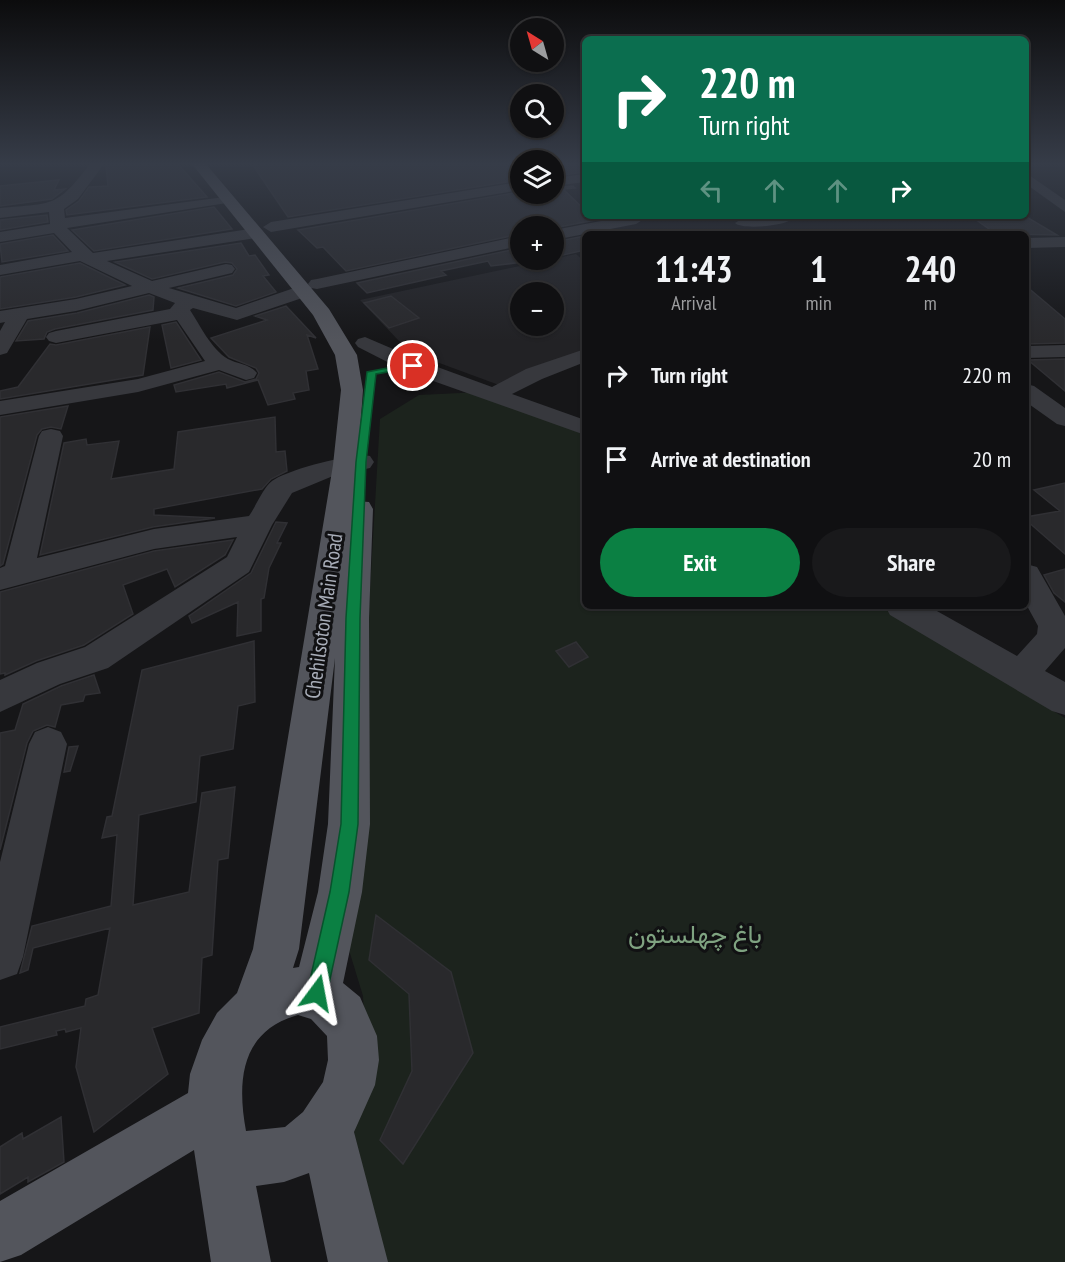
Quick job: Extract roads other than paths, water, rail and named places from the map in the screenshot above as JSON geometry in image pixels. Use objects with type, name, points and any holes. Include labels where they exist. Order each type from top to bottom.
[{"type":"main road","name":"Chehilsoton Main Road","points":[[256,223],[264,230]]},
{"type":"main road","name":"Chehilsoton Main Road","points":[[257,1007],[276,949],[353,464],[372,372],[365,343],[311,287],[259,223]]},
{"type":"main road","name":"Chehilsoton Main Road","points":[[311,287],[322,313],[346,355],[352,390],[353,464],[349,824],[340,892],[317,993]]},
{"type":"main road","points":[[223,1161],[253,1156],[278,1157],[303,1147],[326,1127],[343,1101],[352,1072],[354,1044],[347,1020],[334,1002],[317,993],[298,991],[277,995],[257,1007],[239,1025],[225,1048],[216,1074],[216,1107],[223,1161],[241,1262]]},
{"type":"main road","points":[[0,1234],[216,1107]]},
{"type":"main road","points":[[326,1127],[358,1262]]},
{"type":"street","points":[[59,223],[87,257],[186,307],[237,314],[311,287],[510,243]]},
{"type":"street","points":[[0,237],[78,223]]},
{"type":"street","points":[[0,270],[304,223]]},
{"type":"street","points":[[564,232],[615,223]]},
{"type":"street","points":[[743,224],[749,223]]},
{"type":"street","points":[[790,223],[799,229]]},
{"type":"street","points":[[1029,243],[1065,242]]},
{"type":"street","points":[[0,349],[10,315],[76,305],[226,269]]},
{"type":"street","points":[[56,337],[186,307]]},
{"type":"street","points":[[186,307],[205,348],[219,363],[246,373]]},
{"type":"street","points":[[365,343],[413,366],[582,427]]},
{"type":"street","points":[[1029,352],[1065,351]]},
{"type":"street","points":[[495,394],[534,374],[582,356]]},
{"type":"street","points":[[0,408],[145,383],[194,372],[219,363]]},
{"type":"street","points":[[372,372],[413,366]]},
{"type":"street","points":[[1029,394],[1065,419]]},
{"type":"street","points":[[9,576],[51,436]]},
{"type":"street","points":[[0,697],[49,673],[96,658],[238,564],[258,524],[282,487],[353,464]]},
{"type":"street","points":[[9,576],[154,539],[258,524]]},
{"type":"street","points":[[1021,675],[1053,639],[1054,626],[1029,580]]},
{"type":"street","points":[[906,609],[1065,700]]},
{"type":"street","points":[[0,957],[48,744]]},
{"type":"park label","name":"باغ چهلستون","points":[[695,934]]}]
